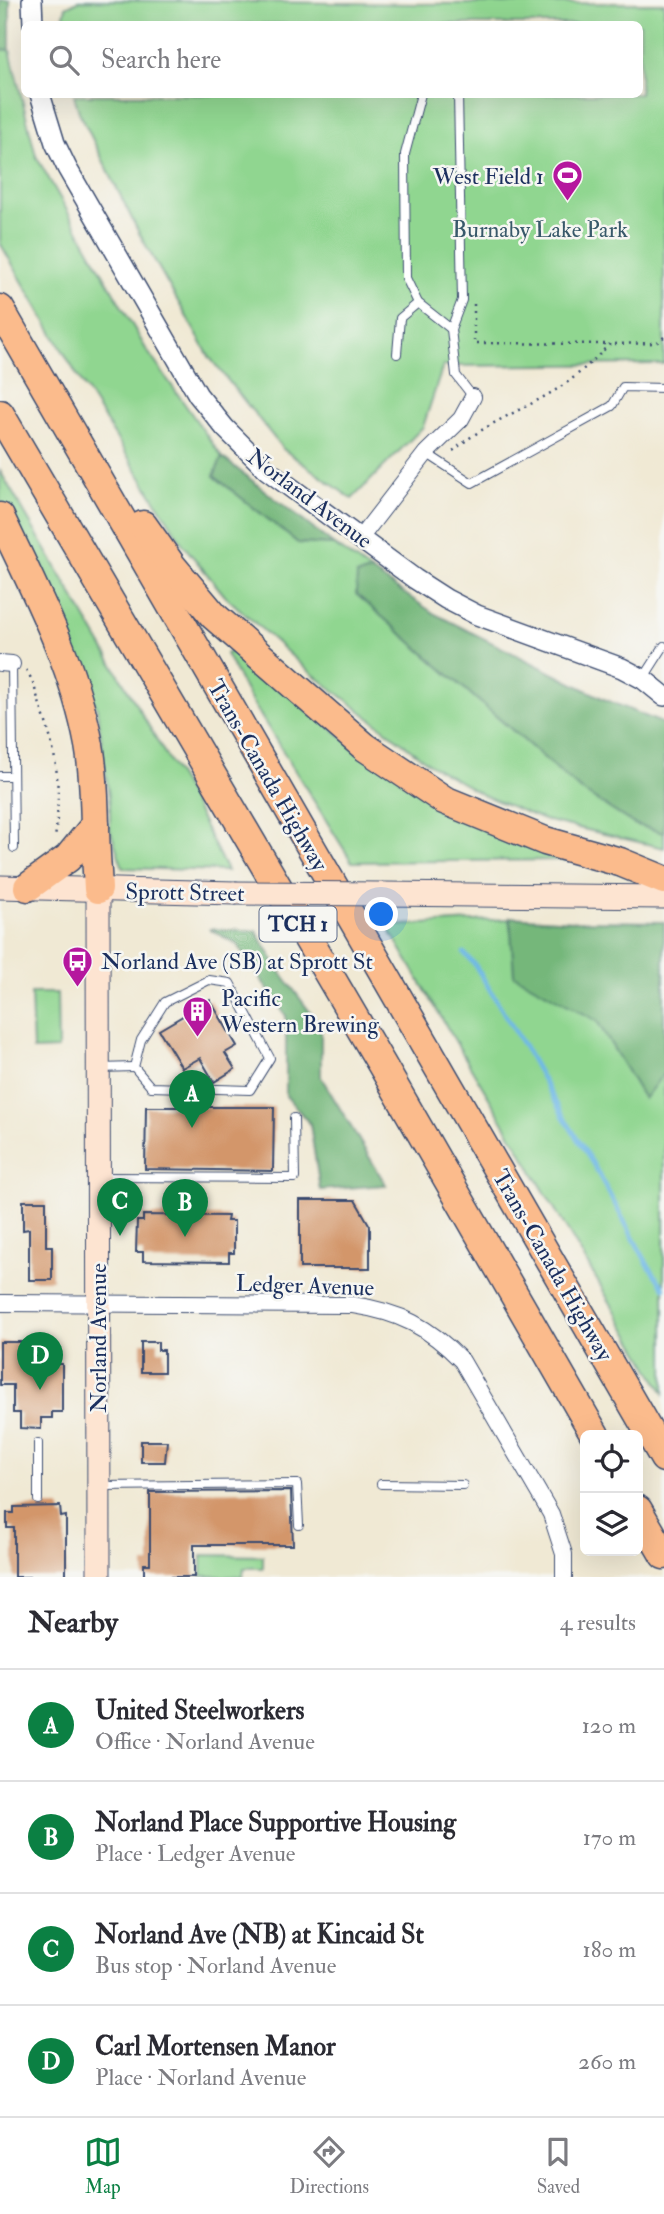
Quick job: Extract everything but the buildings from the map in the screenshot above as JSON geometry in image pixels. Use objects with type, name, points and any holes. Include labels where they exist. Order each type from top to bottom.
[{"type":"highway","name":"Trans-Canada Highway","points":[[0,309],[664,1458]]},
{"type":"highway","name":"TCH 1","points":[[0,414],[382,1065],[592,1430]]},
{"type":"highway","points":[[91,463],[214,616],[365,747],[444,800],[545,841],[620,862],[664,880]]},
{"type":"highway","points":[[0,517],[69,668],[90,747],[98,889]]},
{"type":"highway","points":[[28,887],[68,858],[95,825]]},
{"type":"highway","points":[[643,1519],[664,1555]]},
{"type":"main road","name":"Sprott Street","points":[[0,887],[234,893],[664,897]]},
{"type":"main road","name":"Norland Avenue","points":[[98,889],[99,1577]]},
{"type":"street","points":[[32,0],[33,21]]},
{"type":"street","name":"Norland Avenue","points":[[41,98],[55,143],[67,168],[198,395],[225,428],[267,470],[415,579],[477,615],[601,658],[643,679],[664,696]]},
{"type":"street","points":[[361,537],[433,457],[461,419],[473,397]]},
{"type":"street","name":"Ledger Avenue","points":[[0,1303],[353,1305],[377,1309],[416,1323],[448,1346],[462,1361],[545,1502],[559,1533],[564,1554],[565,1577]]},
{"type":"lane","points":[[420,98],[405,154],[406,278],[418,303],[451,330]]},
{"type":"lane","points":[[458,98],[462,300],[451,330],[456,375],[473,397]]},
{"type":"lane","points":[[397,354],[400,318],[418,303]]},
{"type":"lane","points":[[433,457],[471,483],[612,406],[623,387],[664,388]]},
{"type":"lane","points":[[643,679],[664,646]]},
{"type":"lane","points":[[6,664],[13,776],[13,848]]},
{"type":"lane","points":[[0,776],[13,776]]},
{"type":"lane","points":[[209,980],[230,984],[270,1058],[250,1090],[151,1087],[134,1067],[141,1040],[165,1002],[209,980]]},
{"type":"lane","points":[[97,1069],[134,1067]]},
{"type":"lane","points":[[98,1177],[295,1178],[294,1118]]},
{"type":"lane","points":[[38,1443],[38,1500]]},
{"type":"lane","points":[[98,1486],[297,1484],[299,1525]]},
{"type":"lane","points":[[381,1484],[463,1485]]},
{"type":"path","points":[[462,300],[474,300],[474,343],[656,343],[664,337]]},
{"type":"path","points":[[433,457],[564,385],[584,370],[610,344]]},
{"type":"path","points":[[6,664],[28,670],[52,738],[59,804],[55,840]]},
{"type":"green space","points":[[0,0],[10,0],[10,50],[0,49]]},
{"type":"green space","name":"Burnaby Lake Park","points":[[80,0],[416,4],[664,3],[664,364],[443,366],[423,427],[352,499],[283,449],[210,358],[139,233],[79,112],[75,98],[643,98],[643,21],[63,21],[66,7]]},
{"type":"green space","points":[[0,49],[10,50],[36,156],[146,349],[222,457],[214,476],[298,543],[334,545],[371,571],[357,575],[634,824],[664,833],[664,848],[544,820],[483,795],[431,765],[306,669],[225,596],[184,546],[78,377],[0,243]]},
{"type":"green space","points":[[222,457],[334,545],[298,543],[214,476]]},
{"type":"green space","points":[[0,471],[189,795],[227,871],[123,868],[110,830],[110,805],[97,708],[0,502]]},
{"type":"green space","points":[[371,571],[435,614],[604,699],[664,724],[664,833],[634,824],[582,791],[356,594],[357,575]]},
{"type":"green space","points":[[235,649],[348,742],[566,860],[352,862],[249,697],[226,654]]},
{"type":"green space","points":[[510,917],[664,922],[664,1073],[644,1099],[597,1021],[514,975]]},
{"type":"green space","points":[[509,919],[511,933],[664,933],[664,1393],[387,926]]},
{"type":"green space","points":[[209,929],[256,931],[282,974],[321,1027],[321,1077],[386,1185],[320,1190],[310,1124],[286,1096],[286,1016],[237,944]]},
{"type":"green space","points":[[31,993],[57,993],[58,1049],[33,1050]]},
{"type":"green space","points":[[202,1555],[263,1556],[263,1568],[244,1568],[243,1577],[202,1576]]},
{"type":"waterway","points":[[464,953],[475,965],[524,1046],[647,1263],[664,1288]]},
{"type":"place","name":"West Field 1","points":[[567,203]]},
{"type":"place","name":"Norland Ave (SB) at Sprott St","points":[[78,988]]},
{"type":"place","name":"Pacific Western Brewing","points":[[198,1038]]},
{"type":"place","name":"United Steelworkers","points":[[192,1128]]},
{"type":"place","name":"Norland Ave (NB) at Kincaid St","points":[[120,1236]]},
{"type":"place","name":"Norland Place Supportive Housing","points":[[185,1237]]},
{"type":"place","name":"Carl Mortensen Manor","points":[[40,1390]]}]
